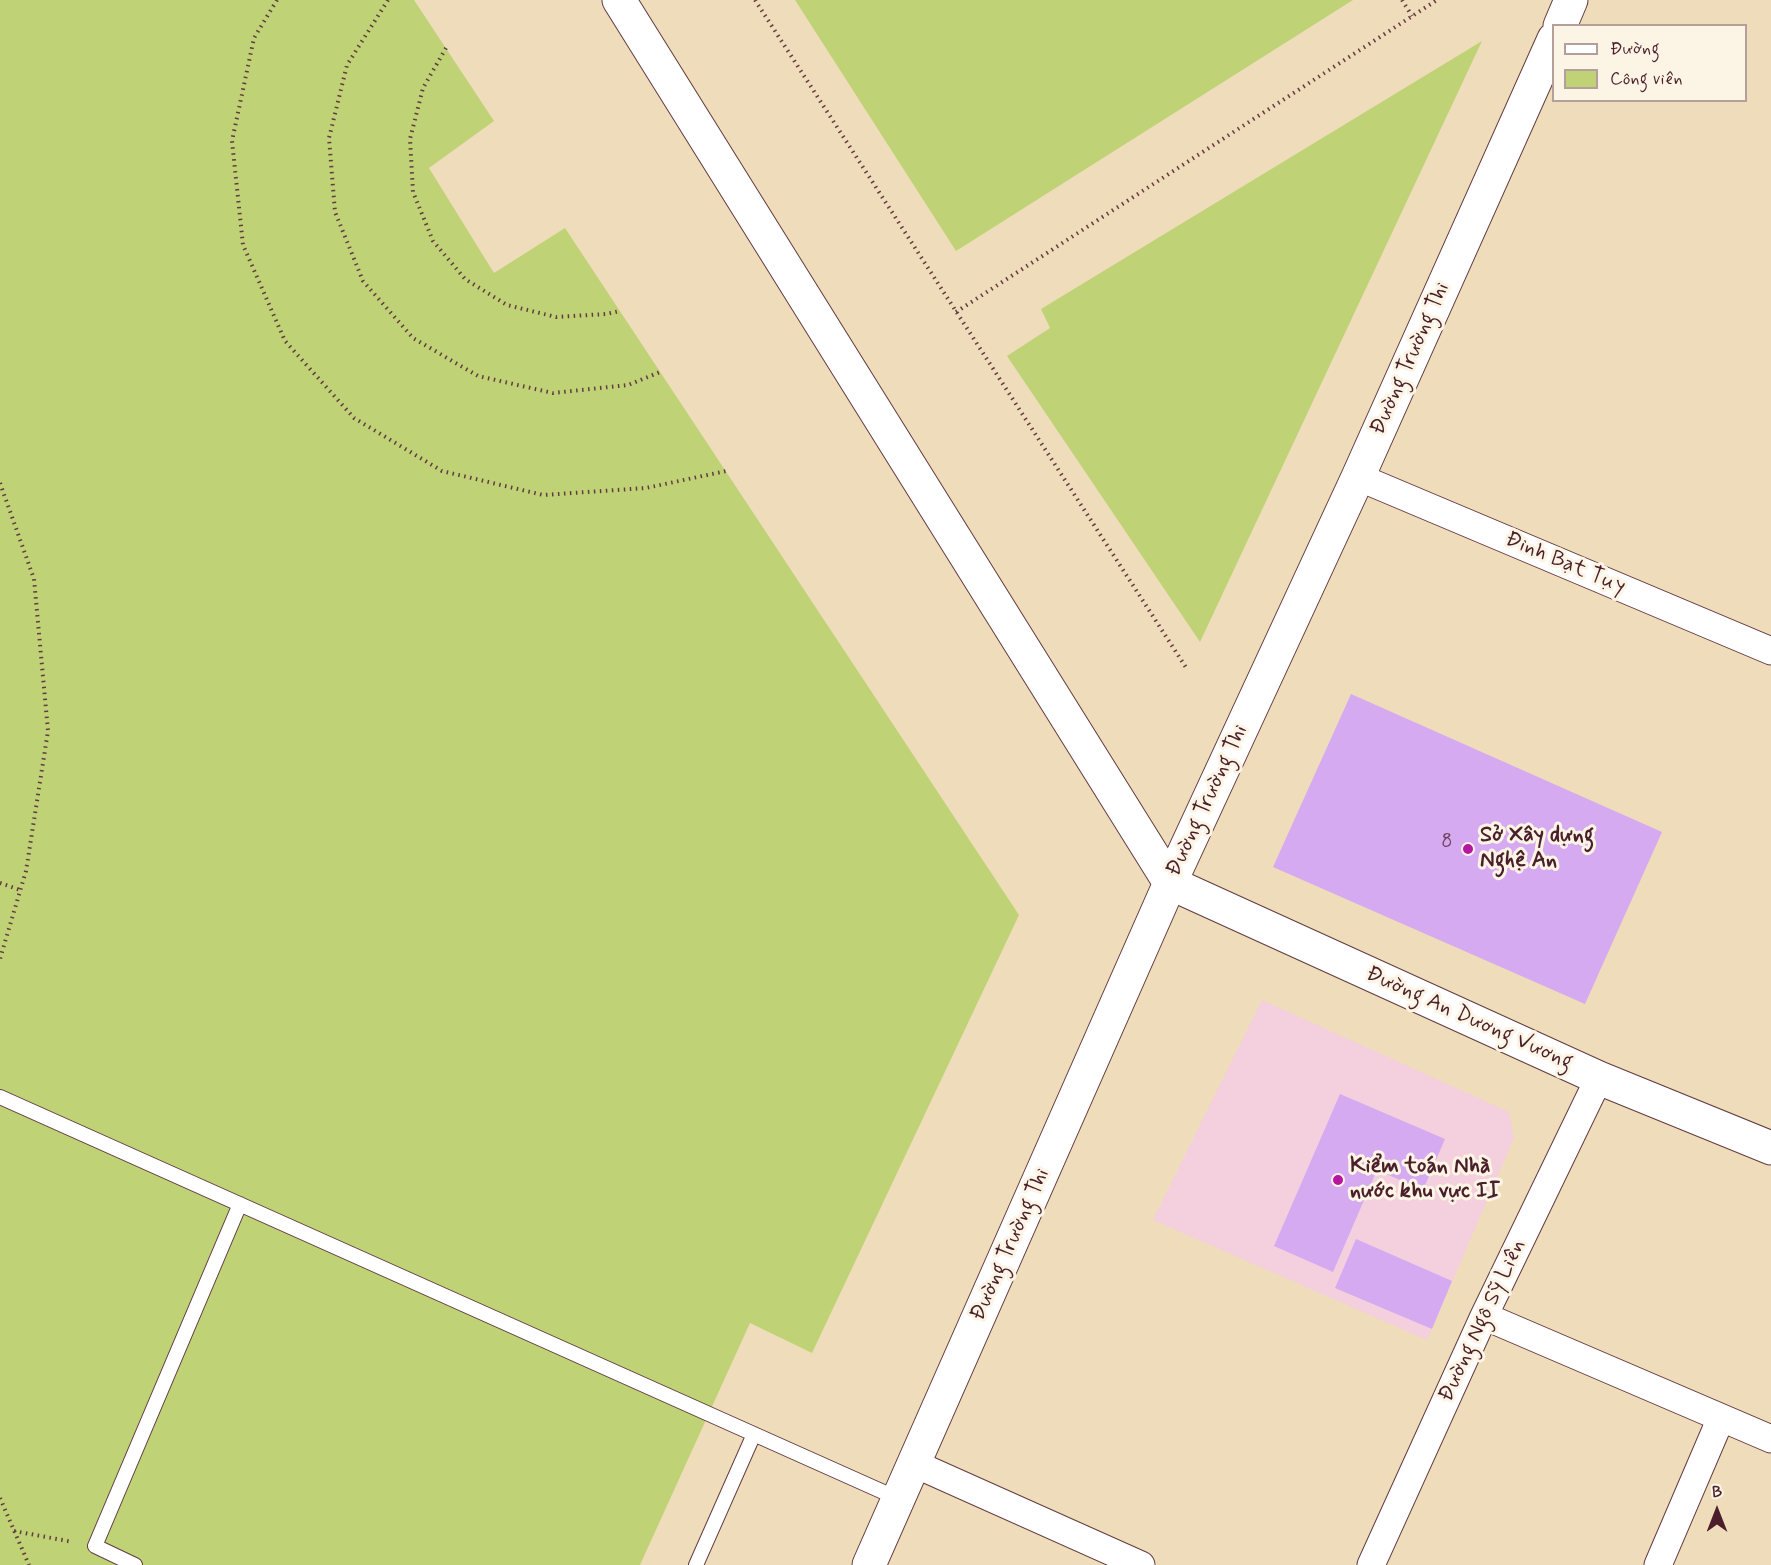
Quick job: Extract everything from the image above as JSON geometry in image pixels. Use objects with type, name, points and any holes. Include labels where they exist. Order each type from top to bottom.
[{"type":"main road","points":[[620,0],[1170,883]]},
{"type":"main road","points":[[1561,24],[1571,0]]},
{"type":"main road","name":"Đường Trường Thi","points":[[869,1565],[1170,883],[1358,477],[1552,43]]},
{"type":"main road","name":"Đường An Dương Vương","points":[[1170,883],[1599,1078],[1771,1148]]},
{"type":"street","name":"Đinh Bạt Tụy","points":[[1358,477],[1771,651]]},
{"type":"street","name":"Đường Ngô Sỹ Liên","points":[[1371,1565],[1484,1316],[1599,1078]]},
{"type":"street","points":[[1484,1316],[1771,1439]]},
{"type":"street","points":[[1658,1565],[1722,1418]]},
{"type":"street","points":[[915,1464],[1141,1565]]},
{"type":"lane","points":[[0,1096],[899,1499]]},
{"type":"lane","points":[[135,1565],[95,1546],[240,1204]]},
{"type":"lane","points":[[696,1565],[754,1434]]},
{"type":"path","points":[[277,0],[255,38],[232,141],[243,245],[285,341],[354,418],[442,471],[543,495],[646,488],[726,471]]},
{"type":"path","points":[[388,0],[347,66],[329,138],[335,212],[363,281],[413,338],[478,376],[553,393],[628,385],[660,372]]},
{"type":"path","points":[[755,0],[1187,669]]},
{"type":"path","points":[[1402,0],[1412,16]]},
{"type":"path","points":[[956,312],[1437,0]]},
{"type":"path","points":[[446,48],[423,88],[410,139],[413,192],[433,241],[465,279],[507,305],[556,318],[620,311]]},
{"type":"path","points":[[0,483],[34,579],[48,731],[26,871],[0,959]]},
{"type":"path","points":[[0,882],[20,890]]},
{"type":"path","points":[[0,1498],[29,1565]]},
{"type":"path","points":[[14,1531],[95,1546]]},
{"type":"shaded area","points":[[1262,1000],[1509,1112],[1514,1138],[1427,1340],[1153,1220]]},
{"type":"green space","points":[[0,0],[414,0],[494,121],[429,168],[494,273],[565,228],[1019,915],[812,1353],[750,1323],[640,1565],[0,1565]]},
{"type":"green space","points":[[795,0],[1353,0],[956,251]]},
{"type":"green space","points":[[1482,41],[1200,642],[1007,356],[1050,328],[1041,309]]},
{"type":"building","name":"Sở Xây dựng Nghệ An","points":[[1351,694],[1662,832],[1585,1004],[1273,867]]},
{"type":"building","name":"Kiểm toán Nhà nước khu vực II","points":[[1340,1094],[1445,1139],[1423,1190],[1377,1170],[1333,1272],[1274,1246]]},
{"type":"building","points":[[1356,1239],[1452,1281],[1432,1329],[1335,1288]]},
{"type":"place","name":"Sở Xây dựng Nghệ An","points":[[1468,849]]},
{"type":"place","name":"Kiểm toán Nhà nước khu vực II","points":[[1338,1180]]}]
